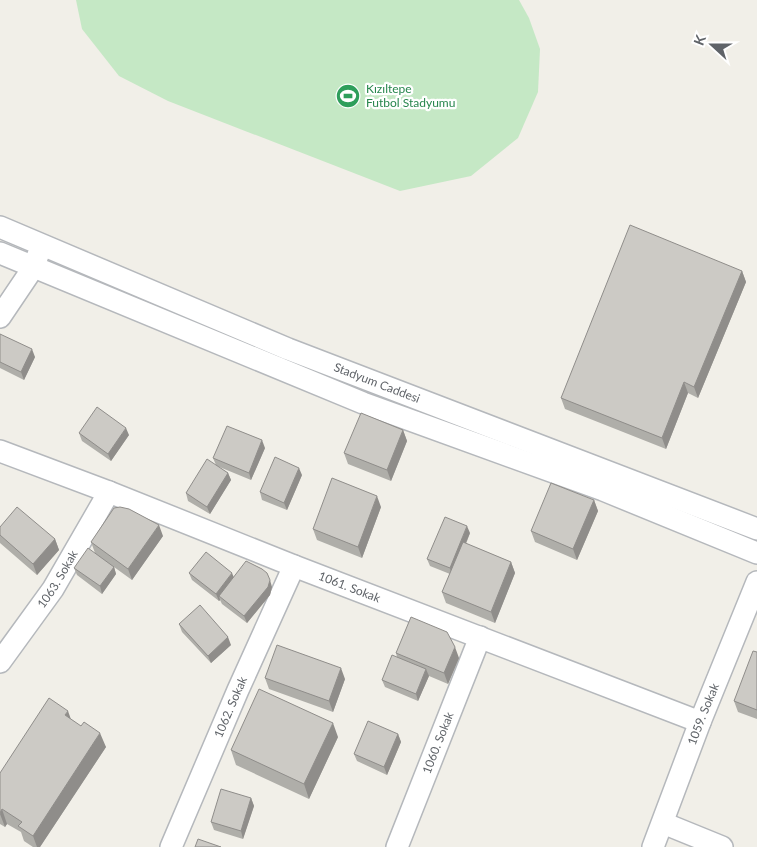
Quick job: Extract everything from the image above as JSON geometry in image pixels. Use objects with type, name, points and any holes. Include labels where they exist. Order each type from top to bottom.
[{"type":"street","name":"Stadyum Caddesi","points":[[0,228],[288,349],[757,529]]},
{"type":"street","points":[[0,317],[33,268],[42,245]]},
{"type":"street","points":[[0,253],[363,403],[603,490],[757,553]]},
{"type":"street","name":"1061. Sokak","points":[[0,451],[700,722]]},
{"type":"street","name":"1063. Sokak","points":[[0,662],[53,590],[109,492]]},
{"type":"street","name":"1062. Sokak","points":[[170,847],[294,566]]},
{"type":"street","name":"1059. Sokak","points":[[653,847],[700,722],[757,582]]},
{"type":"street","name":"1060. Sokak","points":[[396,847],[480,637]]},
{"type":"street","points":[[663,823],[722,847]]},
{"type":"green space","name":"Kızıltepe Futbol Stadyumu","points":[[76,0],[519,0],[529,18],[540,49],[538,92],[518,138],[471,176],[400,191],[168,101],[119,76],[82,29]]},
{"type":"building","points":[[630,225],[742,271],[694,387],[684,382],[662,438],[561,398]]},
{"type":"building","points":[[0,334],[32,349],[21,372],[0,362]]},
{"type":"building","points":[[97,407],[126,428],[108,454],[79,433]]},
{"type":"building","points":[[361,413],[403,430],[387,470],[344,453]]},
{"type":"building","points":[[227,426],[262,440],[249,473],[213,458]]},
{"type":"building","points":[[275,457],[299,468],[284,503],[260,492]]},
{"type":"building","points":[[207,459],[228,473],[207,507],[186,493]]},
{"type":"building","points":[[332,478],[377,496],[358,547],[313,529]]},
{"type":"building","points":[[551,483],[594,500],[573,549],[531,531]]},
{"type":"building","points":[[17,507],[55,539],[33,564],[0,535],[0,527]]},
{"type":"building","points":[[114,508],[129,509],[159,525],[128,569],[91,542]]},
{"type":"building","points":[[445,517],[467,526],[450,568],[427,559]]},
{"type":"building","points":[[463,542],[511,562],[491,612],[442,592]]},
{"type":"building","points":[[88,548],[114,567],[100,586],[74,568]]},
{"type":"building","points":[[206,552],[232,573],[216,594],[189,573]]},
{"type":"building","points":[[246,561],[262,569],[267,573],[270,580],[268,587],[244,616],[219,596]]},
{"type":"building","points":[[200,605],[228,637],[208,656],[179,624]]},
{"type":"building","points":[[411,617],[447,632],[455,647],[444,673],[396,653]]},
{"type":"building","points":[[277,645],[341,668],[329,701],[265,678]]},
{"type":"building","points":[[753,651],[757,652],[757,710],[734,701]]},
{"type":"building","points":[[392,655],[426,669],[416,694],[382,680]]},
{"type":"building","points":[[259,689],[333,723],[304,784],[231,750]]},
{"type":"building","points":[[49,698],[68,711],[65,715],[81,726],[84,722],[100,733],[33,836],[18,826],[22,822],[2,809],[0,813],[0,773]]},
{"type":"building","points":[[368,721],[398,734],[384,767],[354,754]]},
{"type":"building","points":[[221,789],[251,798],[241,831],[211,822]]},
{"type":"building","points":[[198,839],[221,847],[195,847]]},
{"type":"place","name":"Kızıltepe Futbol Stadyumu","points":[[348,96]]}]
